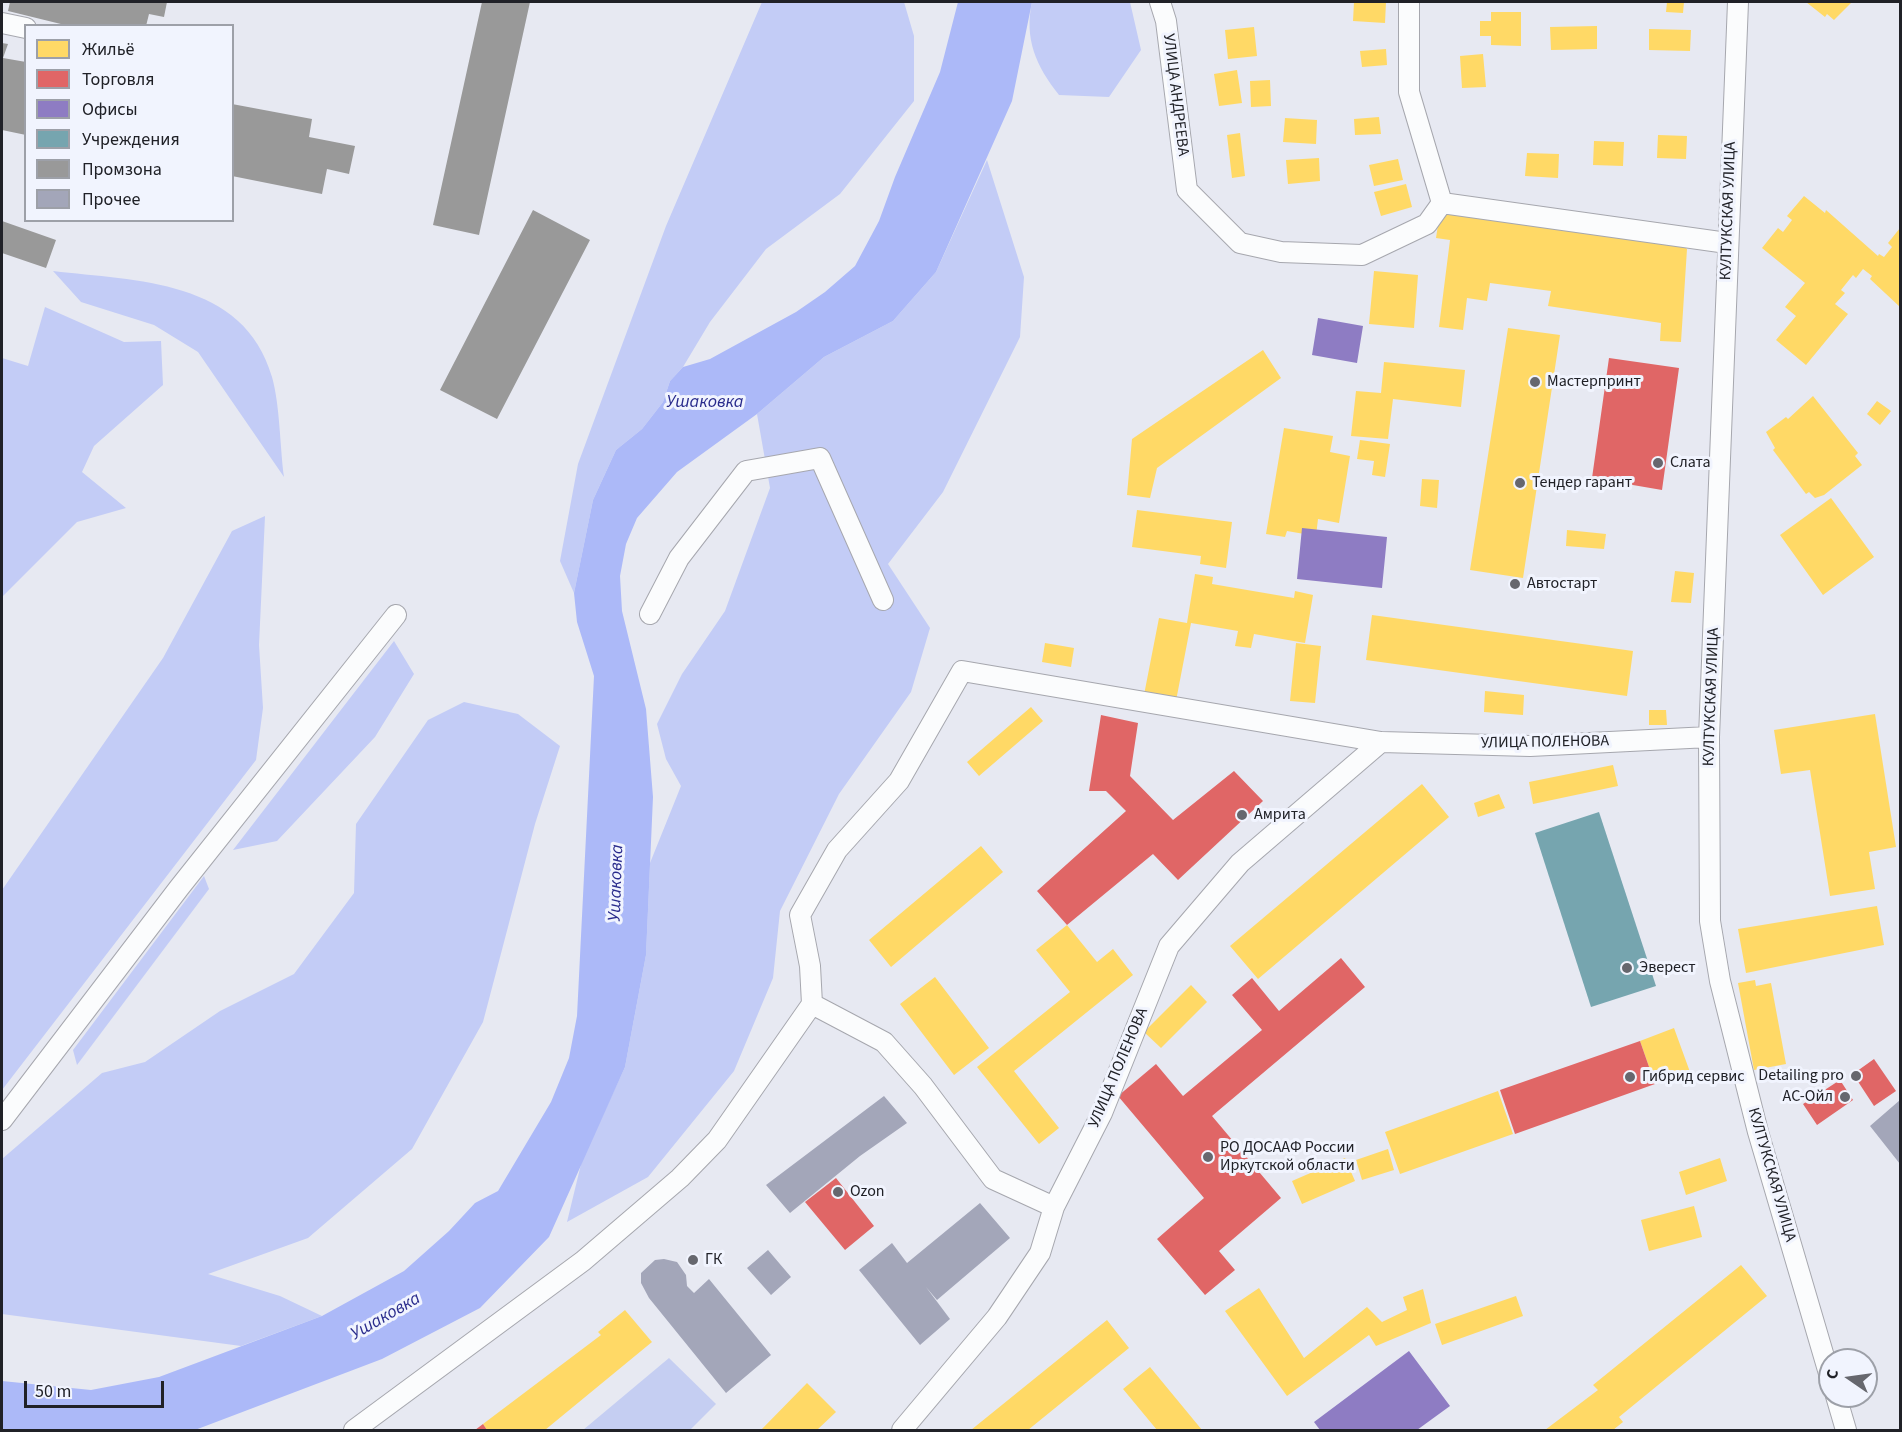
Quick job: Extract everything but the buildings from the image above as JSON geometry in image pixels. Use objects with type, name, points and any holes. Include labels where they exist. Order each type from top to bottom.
[{"type":"street","name":"УЛИЦА АНДРЕЕВА","points":[[1160,2],[1166,21],[1187,190],[1240,243],[1281,252],[1362,255],[1427,224],[1442,203]]},
{"type":"street","points":[[1409,2],[1410,92],[1442,203],[1727,243]]},
{"type":"street","name":"КУЛТУКСКАЯ УЛИЦА","points":[[1738,2],[1709,737],[1710,921],[1720,981],[1758,1132],[1821,1348]]},
{"type":"street","points":[[2,22],[24,28]]},
{"type":"street","points":[[650,614],[679,558],[746,471],[820,458],[883,600]]},
{"type":"street","points":[[2,1120],[179,888],[396,615]]},
{"type":"street","name":"УЛИЦА ПОЛЕНОВА","points":[[812,1004],[810,966],[800,915],[837,850],[899,781],[962,671],[1381,742],[1530,746],[1709,737]]},
{"type":"street","name":"УЛИЦА ПОЛЕНОВА","points":[[902,1431],[998,1317],[1040,1253],[1054,1207],[1102,1113],[1169,946],[1240,863],[1381,742]]},
{"type":"street","points":[[354,1431],[583,1261],[680,1178],[717,1140],[812,1004],[884,1042],[923,1086],[993,1179],[1054,1207]]},
{"type":"street","points":[[1839,1408],[1846,1431]]},
{"type":"shaded area","points":[[762,2],[904,2],[914,36],[914,101],[840,194],[766,249],[710,322],[683,367],[670,381],[663,402],[642,429],[616,450],[593,500],[574,593],[560,561],[578,464],[666,226]]},
{"type":"shaded area","points":[[1032,2],[1130,2],[1141,50],[1109,97],[1059,95],[1038,63],[1034,52],[1030,28]]},
{"type":"shaded area","points":[[987,160],[1024,277],[1020,337],[943,492],[888,564],[930,628],[911,692],[839,794],[780,911],[773,978],[734,1071],[648,1177],[567,1222],[582,1160],[625,1067],[646,955],[650,863],[681,786],[666,759],[657,724],[682,674],[725,611],[770,488],[757,414],[824,357],[893,321],[936,272]]},
{"type":"shaded area","points":[[53,271],[151,283],[183,291],[212,303],[238,320],[258,345],[272,377],[284,477],[198,352],[154,325],[81,302]]},
{"type":"shaded area","points":[[45,307],[124,342],[161,341],[163,385],[94,446],[82,472],[126,508],[77,522],[2,597],[2,358],[28,366]]},
{"type":"shaded area","points":[[265,516],[259,645],[263,708],[256,760],[2,1090],[2,890],[163,658],[232,531]]},
{"type":"shaded area","points":[[394,641],[414,674],[375,737],[277,841],[233,850]]},
{"type":"shaded area","points":[[464,702],[518,714],[560,746],[535,824],[483,1022],[412,1149],[308,1238],[208,1274],[280,1296],[322,1316],[241,1346],[2,1314],[2,1159],[102,1073],[145,1062],[220,1011],[294,974],[354,893],[356,824],[428,720]]},
{"type":"shaded area","points":[[204,876],[209,889],[77,1065],[73,1050]]},
{"type":"shaded area","points":[[669,1358],[716,1404],[690,1430],[583,1430]]},
{"type":"water","name":"Ушаковка","points":[[958,2],[1032,2],[1012,101],[936,272],[893,321],[824,357],[757,414],[677,472],[637,518],[626,544],[620,576],[622,611],[646,709],[653,797],[646,955],[625,1067],[549,1237],[480,1308],[382,1359],[195,1430],[2,1430],[2,1381],[91,1390],[159,1377],[322,1316],[404,1271],[449,1231],[475,1203],[498,1191],[551,1102],[569,1058],[577,1016],[594,676],[577,622],[574,593],[593,500],[616,450],[642,429],[663,402],[670,381],[683,367],[710,359],[796,312],[825,292],[855,266],[879,221],[895,177],[940,72]]},
{"type":"place","name":"Мастерпринт","points":[[1535,382]]},
{"type":"place","name":"Слата","points":[[1658,463]]},
{"type":"place","name":"Тендер гарант","points":[[1520,483]]},
{"type":"place","name":"Автостарт","points":[[1515,584]]},
{"type":"place","name":"Амрита","points":[[1242,815]]},
{"type":"place","name":"Эверест","points":[[1627,968]]},
{"type":"place","name":"Detailing pro","points":[[1856,1076]]},
{"type":"place","name":"Гибрид сервис","points":[[1630,1077]]},
{"type":"place","name":"АС-Ойл","points":[[1845,1097]]},
{"type":"place","name":"РО ДОСААФ России Иркутской области","points":[[1208,1157]]},
{"type":"place","name":"Ozon","points":[[838,1192]]},
{"type":"place","name":"ГК","points":[[693,1260]]}]
